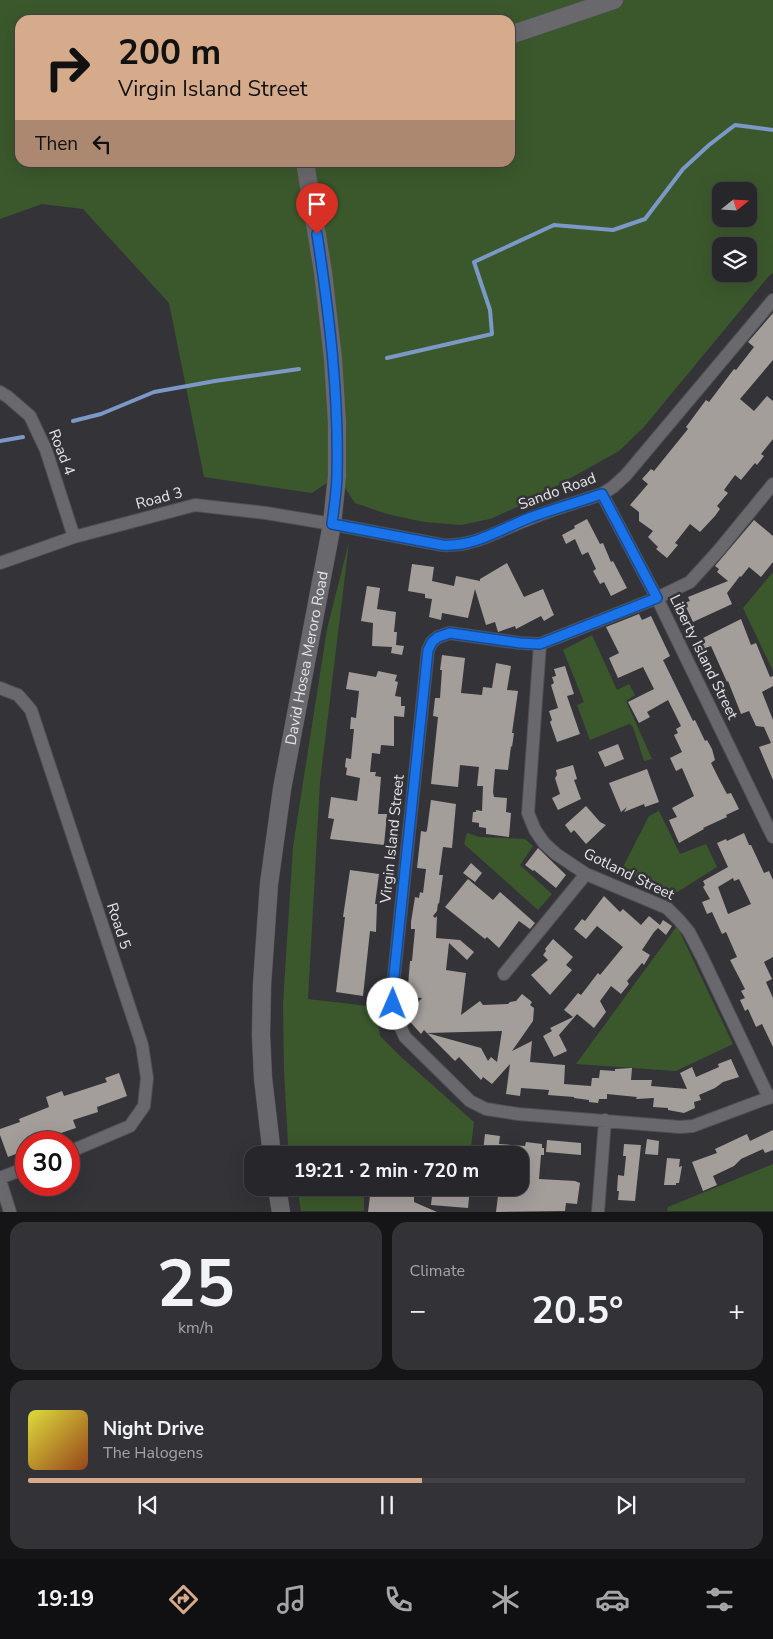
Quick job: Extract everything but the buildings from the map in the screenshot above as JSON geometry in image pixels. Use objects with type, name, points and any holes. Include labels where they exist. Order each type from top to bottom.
[{"type":"main road","points":[[515,33],[614,0]]},
{"type":"main road","name":"David Hosea Meroro Road","points":[[271,1146],[263,1078],[261,1035],[269,884],[282,789],[332,524],[337,476],[337,422],[333,359],[323,272],[306,167]]},
{"type":"main road","points":[[278,1196],[281,1212]]},
{"type":"street","name":"Sando Road","points":[[332,524],[455,546],[468,544],[529,518],[602,494],[626,475],[773,300]]},
{"type":"street","name":"Road 4","points":[[0,392],[30,416],[46,450],[74,537]]},
{"type":"street","name":"Virgin Island Street","points":[[771,1097],[693,1126],[680,1127],[499,1112],[486,1109],[470,1101],[404,1037],[396,1017],[392,995],[428,650],[432,642],[438,637],[450,633],[540,644],[657,598],[690,582],[773,484]]},
{"type":"street","name":"Liberty Island Street","points":[[602,494],[657,598],[773,837]]},
{"type":"street","name":"Road 3","points":[[0,563],[74,537],[195,505],[266,513],[332,524]]},
{"type":"street","name":"Gotland Street","points":[[540,644],[528,813],[535,830],[544,843],[556,854],[586,874],[667,908],[689,932],[771,1097]]},
{"type":"street","name":"Road 5","points":[[0,688],[18,695],[31,710],[142,1045],[147,1078],[144,1106],[130,1126],[80,1147]]},
{"type":"street","points":[[504,974],[586,874]]},
{"type":"street","points":[[598,1212],[605,1120]]},
{"type":"street","points":[[10,1212],[0,1179],[15,1173]]},
{"type":"green space","points":[[0,0],[773,0],[773,273],[643,428],[619,451],[524,504],[490,519],[461,525],[424,522],[387,514],[355,503],[337,476],[312,493],[204,477],[169,303],[83,209],[42,204],[0,219]]},
{"type":"green space","points":[[349,542],[320,782],[308,999],[376,1007],[380,1036],[474,1122],[471,1146],[288,1146],[284,1070],[283,1004],[293,847],[327,629]]},
{"type":"green space","points":[[773,572],[773,671],[743,608]]},
{"type":"green space","points":[[592,635],[617,690],[629,684],[635,695],[626,701],[652,759],[644,761],[633,727],[629,724],[590,740],[577,705],[584,702],[563,650]]},
{"type":"green space","points":[[659,811],[680,854],[706,844],[717,867],[671,896],[622,869],[649,816]]},
{"type":"green space","points":[[467,833],[480,837],[525,839],[533,846],[520,865],[552,894],[538,910],[464,844]]},
{"type":"green space","points":[[677,926],[733,1044],[676,1071],[576,1064]]},
{"type":"green space","points":[[773,1164],[773,1211],[667,1211],[668,1207]]},
{"type":"green space","points":[[298,1196],[364,1196],[364,1211],[301,1211]]},
{"type":"waterway","points":[[387,358],[492,334],[490,310],[474,262],[554,225],[613,230],[645,219],[683,169],[709,145],[735,125],[773,130]]},
{"type":"waterway","points":[[73,421],[101,414],[154,392],[299,369]]},
{"type":"waterway","points":[[0,441],[23,437]]},
{"type":"route","points":[[317,234],[333,359],[337,422],[337,476],[332,524],[455,546],[480,540],[529,518],[602,494],[657,598],[540,644],[450,633],[438,637],[432,642],[428,650],[392,995],[393,1004]]}]
